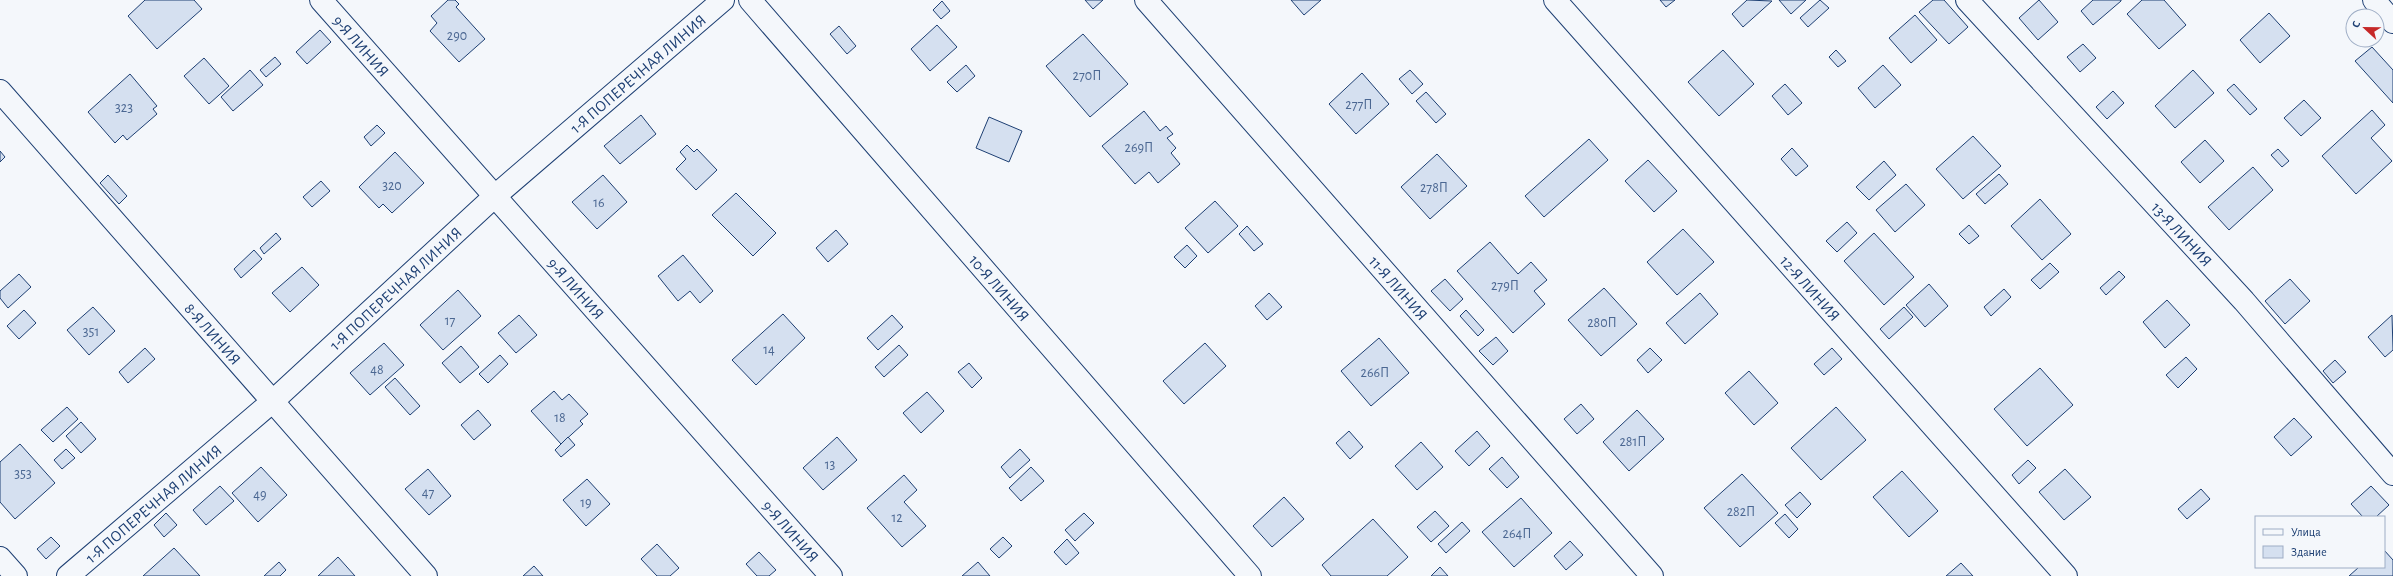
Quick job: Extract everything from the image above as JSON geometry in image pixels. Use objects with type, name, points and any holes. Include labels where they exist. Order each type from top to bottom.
[{"type":"street","name":"9-Я ЛИНИЯ","points":[[321,0],[831,576]]},
{"type":"street","name":"1-Я ПОПЕРЕЧНАЯ ЛИНИЯ","points":[[68,576],[273,400],[496,196],[723,0]]},
{"type":"street","name":"10-Я ЛИНИЯ","points":[[750,0],[1250,576]]},
{"type":"street","name":"11-Я ЛИНИЯ","points":[[1146,0],[1652,576]]},
{"type":"street","name":"12-Я ЛИНИЯ","points":[[1555,0],[2066,576]]},
{"type":"street","name":"13-Я ЛИНИЯ","points":[[1967,0],[2244,301],[2393,474]]},
{"type":"street","points":[[2374,0],[2393,22]]},
{"type":"street","name":"8-Я ЛИНИЯ","points":[[0,91],[426,576]]},
{"type":"street","points":[[0,558],[16,576]]},
{"type":"building","points":[[145,0],[194,0],[202,9],[157,49],[128,16]]},
{"type":"building","points":[[448,0],[455,0],[459,4],[456,7],[485,39],[459,62],[430,31],[437,23],[431,16]]},
{"type":"building","points":[[1085,0],[1103,0],[1093,9]]},
{"type":"building","points":[[1291,0],[1321,0],[1304,15]]},
{"type":"building","points":[[1660,0],[1675,0],[1666,7]]},
{"type":"building","points":[[1747,0],[1772,1],[1743,27],[1732,14]]},
{"type":"building","points":[[1779,0],[1806,0],[1791,14]]},
{"type":"building","points":[[1820,0],[1829,8],[1808,27],[1800,18]]},
{"type":"building","points":[[1933,0],[1944,0],[1968,27],[1949,44],[1919,12]]},
{"type":"building","points":[[2039,0],[2058,22],[2038,40],[2019,18]]},
{"type":"building","points":[[2093,0],[2121,1],[2093,25],[2081,11]]},
{"type":"building","points":[[2142,0],[2164,0],[2186,25],[2159,49],[2127,14]]},
{"type":"building","points":[[942,1],[950,11],[941,19],[933,10]]},
{"type":"building","points":[[2269,13],[2290,36],[2260,63],[2240,40]]},
{"type":"building","points":[[1915,15],[1937,40],[1911,63],[1889,38]]},
{"type":"building","points":[[937,25],[957,47],[930,71],[911,49]]},
{"type":"building","points":[[839,26],[856,46],[847,54],[830,34]]},
{"type":"building","points":[[320,30],[331,42],[307,64],[296,52]]},
{"type":"building","points":[[1083,34],[1128,84],[1090,117],[1046,66]]},
{"type":"building","points":[[2083,44],[2096,58],[2080,72],[2067,57]]},
{"type":"building","points":[[2371,48],[2373,48],[2393,70],[2393,103],[2355,61]]},
{"type":"building","points":[[1723,50],[1754,84],[1719,116],[1688,82]]},
{"type":"building","points":[[1836,50],[1846,61],[1838,67],[1829,57]]},
{"type":"building","points":[[275,57],[281,64],[266,77],[260,70]]},
{"type":"building","points":[[204,58],[229,86],[209,104],[184,76]]},
{"type":"building","points":[[966,65],[975,76],[957,92],[947,82]]},
{"type":"building","points":[[1883,65],[1901,85],[1875,108],[1858,88]]},
{"type":"building","points":[[250,70],[263,85],[233,111],[221,97]]},
{"type":"building","points":[[1410,70],[1423,84],[1412,94],[1399,79]]},
{"type":"building","points":[[2193,70],[2214,93],[2175,128],[2155,106]]},
{"type":"building","points":[[1362,73],[1389,104],[1356,134],[1329,104]]},
{"type":"building","points":[[130,74],[157,106],[153,109],[157,114],[127,140],[123,135],[115,143],[88,112]]},
{"type":"building","points":[[1785,84],[1802,103],[1788,115],[1772,96]]},
{"type":"building","points":[[2234,84],[2257,109],[2250,115],[2227,90]]},
{"type":"building","points":[[2113,91],[2124,103],[2107,119],[2096,107]]},
{"type":"building","points":[[1426,92],[1446,114],[1436,123],[1416,101]]},
{"type":"building","points":[[2304,100],[2321,118],[2301,136],[2284,118]]},
{"type":"building","points":[[2372,110],[2385,125],[2371,138],[2392,161],[2356,194],[2322,156]]},
{"type":"building","points":[[1144,111],[1160,131],[1166,126],[1173,134],[1167,138],[1176,148],[1171,153],[1180,164],[1158,183],[1149,172],[1135,184],[1102,146]]},
{"type":"building","points":[[641,115],[656,134],[620,164],[604,146]]},
{"type":"building","points":[[989,117],[1022,131],[1009,162],[976,148]]},
{"type":"building","points":[[377,125],[385,133],[371,146],[364,137]]},
{"type":"building","points":[[1973,136],[2001,166],[1963,199],[1936,169]]},
{"type":"building","points":[[1589,139],[1608,160],[1544,217],[1525,196]]},
{"type":"building","points":[[2205,140],[2224,161],[2200,183],[2181,162]]},
{"type":"building","points":[[687,145],[694,152],[697,149],[717,170],[696,190],[676,169],[686,159],[680,152]]},
{"type":"building","points":[[1792,148],[1808,166],[1796,176],[1781,159]]},
{"type":"building","points":[[2278,149],[2289,161],[2282,167],[2271,155]]},
{"type":"building","points":[[0,151],[5,157],[0,162]]},
{"type":"building","points":[[395,152],[424,183],[392,213],[383,204],[379,208],[359,187]]},
{"type":"building","points":[[1437,154],[1467,186],[1430,219],[1401,187]]},
{"type":"building","points":[[1648,160],[1677,191],[1654,212],[1625,181]]},
{"type":"building","points":[[1884,161],[1896,175],[1869,200],[1856,187]]},
{"type":"building","points":[[2253,167],[2273,190],[2229,230],[2208,207]]},
{"type":"building","points":[[1999,174],[2008,184],[1985,204],[1976,194]]},
{"type":"building","points":[[108,175],[127,196],[119,204],[100,183]]},
{"type":"building","points":[[603,175],[627,202],[597,229],[572,202]]},
{"type":"building","points":[[321,181],[330,191],[312,207],[303,197]]},
{"type":"building","points":[[1906,184],[1925,205],[1895,232],[1876,210]]},
{"type":"building","points":[[736,193],[776,233],[753,256],[712,215]]},
{"type":"building","points":[[2040,199],[2071,234],[2042,260],[2011,226]]},
{"type":"building","points":[[1215,201],[1238,226],[1208,253],[1185,228]]},
{"type":"building","points":[[1847,222],[1857,233],[1837,252],[1826,241]]},
{"type":"building","points":[[1969,225],[1979,236],[1969,244],[1959,234]]},
{"type":"building","points":[[1247,226],[1263,244],[1254,251],[1239,234]]},
{"type":"building","points":[[1683,229],[1714,262],[1677,295],[1647,262]]},
{"type":"building","points":[[836,230],[848,244],[828,262],[816,248]]},
{"type":"building","points":[[276,233],[281,239],[264,254],[260,248]]},
{"type":"building","points":[[1874,233],[1914,277],[1884,305],[1844,261]]},
{"type":"building","points":[[1490,242],[1518,274],[1531,262],[1547,280],[1534,291],[1545,304],[1513,333],[1457,271]]},
{"type":"building","points":[[1187,245],[1197,256],[1185,268],[1174,257]]},
{"type":"building","points":[[254,250],[262,259],[241,278],[234,269]]},
{"type":"building","points":[[683,255],[713,291],[700,303],[690,291],[678,301],[658,276]]},
{"type":"building","points":[[2050,263],[2059,272],[2040,289],[2031,280]]},
{"type":"building","points":[[302,267],[319,285],[290,312],[272,293]]},
{"type":"building","points":[[2119,271],[2125,277],[2106,295],[2100,288]]},
{"type":"building","points":[[19,274],[31,287],[8,308],[0,298],[0,291]]},
{"type":"building","points":[[1445,279],[1463,299],[1450,311],[1431,291]]},
{"type":"building","points":[[2290,279],[2310,301],[2285,324],[2265,301]]},
{"type":"building","points":[[1929,284],[1948,306],[1925,327],[1906,305]]},
{"type":"building","points":[[1604,288],[1637,324],[1601,356],[1568,320]]},
{"type":"building","points":[[2004,289],[2011,297],[1991,316],[1984,307]]},
{"type":"building","points":[[458,290],[481,316],[443,350],[420,325]]},
{"type":"building","points":[[1269,293],[1282,307],[1267,320],[1255,306]]},
{"type":"building","points":[[1700,293],[1718,314],[1685,344],[1666,323]]},
{"type":"building","points":[[2167,300],[2190,325],[2165,348],[2143,322]]},
{"type":"building","points":[[93,307],[115,331],[89,355],[67,330]]},
{"type":"building","points":[[1904,307],[1913,317],[1889,339],[1880,329]]},
{"type":"building","points":[[24,310],[36,323],[19,339],[7,326]]},
{"type":"building","points":[[1466,310],[1484,330],[1478,336],[1460,316]]},
{"type":"building","points":[[783,314],[805,338],[756,385],[732,360]]},
{"type":"building","points":[[519,315],[537,335],[516,353],[498,333]]},
{"type":"building","points":[[892,315],[903,327],[878,350],[867,338]]},
{"type":"building","points":[[2392,315],[2393,350],[2385,357],[2368,337]]},
{"type":"building","points":[[1496,337],[1508,351],[1493,365],[1479,351]]},
{"type":"building","points":[[1379,338],[1409,373],[1371,406],[1341,371]]},
{"type":"building","points":[[384,343],[404,365],[370,395],[350,373]]},
{"type":"building","points":[[1205,343],[1226,366],[1184,404],[1163,381]]},
{"type":"building","points":[[899,345],[908,355],[884,377],[875,367]]},
{"type":"building","points":[[461,346],[479,367],[460,383],[442,363]]},
{"type":"building","points":[[145,348],[155,359],[128,383],[119,372]]},
{"type":"building","points":[[1650,348],[1662,360],[1648,373],[1637,360]]},
{"type":"building","points":[[1832,348],[1842,359],[1824,375],[1814,364]]},
{"type":"building","points":[[500,355],[508,364],[488,383],[479,374]]},
{"type":"building","points":[[2186,357],[2197,369],[2178,388],[2166,375]]},
{"type":"building","points":[[2335,360],[2346,372],[2333,383],[2323,371]]},
{"type":"building","points":[[969,363],[982,378],[972,388],[958,372]]},
{"type":"building","points":[[2040,368],[2073,405],[2027,446],[1994,409]]},
{"type":"building","points":[[1749,371],[1778,403],[1754,425],[1725,393]]},
{"type":"building","points":[[395,378],[420,406],[410,415],[385,387]]},
{"type":"building","points":[[554,391],[562,400],[569,394],[588,414],[580,421],[583,424],[561,444],[531,411]]},
{"type":"building","points":[[927,392],[944,411],[921,433],[903,413]]},
{"type":"building","points":[[1581,404],[1594,419],[1577,434],[1564,419]]},
{"type":"building","points":[[67,407],[78,419],[53,442],[41,430]]},
{"type":"building","points":[[1836,407],[1866,440],[1821,480],[1791,448]]},
{"type":"building","points":[[478,410],[491,425],[474,440],[461,425]]},
{"type":"building","points":[[1637,410],[1664,439],[1629,471],[1603,442]]},
{"type":"building","points":[[2294,418],[2312,437],[2291,456],[2274,437]]},
{"type":"building","points":[[81,422],[96,439],[81,453],[66,436]]},
{"type":"building","points":[[1349,431],[1363,447],[1350,459],[1336,443]]},
{"type":"building","points":[[1477,431],[1490,446],[1469,466],[1455,451]]},
{"type":"building","points":[[568,437],[575,445],[561,457],[555,450]]},
{"type":"building","points":[[837,437],[857,460],[823,490],[803,468]]},
{"type":"building","points":[[1421,442],[1443,467],[1417,490],[1395,466]]},
{"type":"building","points":[[20,444],[55,483],[15,519],[0,502],[0,462]]},
{"type":"building","points":[[66,449],[75,458],[62,469],[54,460]]},
{"type":"building","points":[[1020,449],[1030,460],[1010,478],[1001,467]]},
{"type":"building","points":[[1502,457],[1519,477],[1507,488],[1489,469]]},
{"type":"building","points":[[2028,460],[2036,468],[2019,484],[2012,475]]},
{"type":"building","points":[[261,467],[287,495],[258,522],[232,493]]},
{"type":"building","points":[[1031,467],[1044,481],[1021,501],[1009,488]]},
{"type":"building","points":[[428,469],[451,496],[429,515],[405,489]]},
{"type":"building","points":[[2065,469],[2091,497],[2064,520],[2039,492]]},
{"type":"building","points":[[1902,471],[1938,511],[1909,537],[1873,497]]},
{"type":"building","points":[[1742,474],[1778,513],[1740,547],[1704,508]]},
{"type":"building","points":[[904,475],[917,490],[904,502],[926,526],[902,547],[867,508]]},
{"type":"building","points":[[587,479],[610,504],[586,526],[563,500]]},
{"type":"building","points":[[220,486],[234,501],[206,525],[193,510]]},
{"type":"building","points":[[2371,486],[2389,505],[2377,516],[2362,516],[2351,504]]},
{"type":"building","points":[[2201,489],[2210,499],[2187,519],[2178,509]]},
{"type":"building","points":[[1800,492],[1811,504],[1797,518],[1785,505]]},
{"type":"building","points":[[1284,497],[1304,519],[1272,547],[1253,526]]},
{"type":"building","points":[[1521,498],[1552,533],[1514,567],[1482,532]]},
{"type":"building","points":[[1435,511],[1449,526],[1431,542],[1417,527]]},
{"type":"building","points":[[166,513],[177,525],[164,537],[154,525]]},
{"type":"building","points":[[1084,513],[1094,523],[1075,541],[1065,530]]},
{"type":"building","points":[[1785,514],[1798,529],[1789,538],[1775,523]]},
{"type":"building","points":[[1373,519],[1408,557],[1387,576],[1331,576],[1322,565]]},
{"type":"building","points":[[1462,522],[1470,531],[1446,553],[1438,544]]},
{"type":"building","points":[[51,537],[60,546],[46,559],[37,549]]},
{"type":"building","points":[[1003,537],[1012,546],[999,558],[990,549]]},
{"type":"building","points":[[1067,539],[1079,553],[1066,565],[1054,552]]},
{"type":"building","points":[[1570,541],[1583,555],[1566,570],[1554,556]]},
{"type":"building","points":[[657,544],[679,568],[670,576],[657,576],[641,559]]},
{"type":"building","points":[[174,548],[200,576],[143,576]]},
{"type":"building","points":[[2385,551],[2393,560],[2393,576],[2349,576],[2358,568],[2385,568]]},
{"type":"building","points":[[759,552],[776,570],[769,576],[757,576],[746,564]]},
{"type":"building","points":[[338,557],[355,576],[318,576]]},
{"type":"building","points":[[279,562],[286,570],[280,576],[264,576]]},
{"type":"building","points":[[978,562],[990,576],[962,576]]},
{"type":"building","points":[[1961,563],[1973,576],[1946,576]]},
{"type":"building","points":[[534,566],[543,576],[523,576]]},
{"type":"building","points":[[1440,567],[1448,576],[1431,576]]}]
